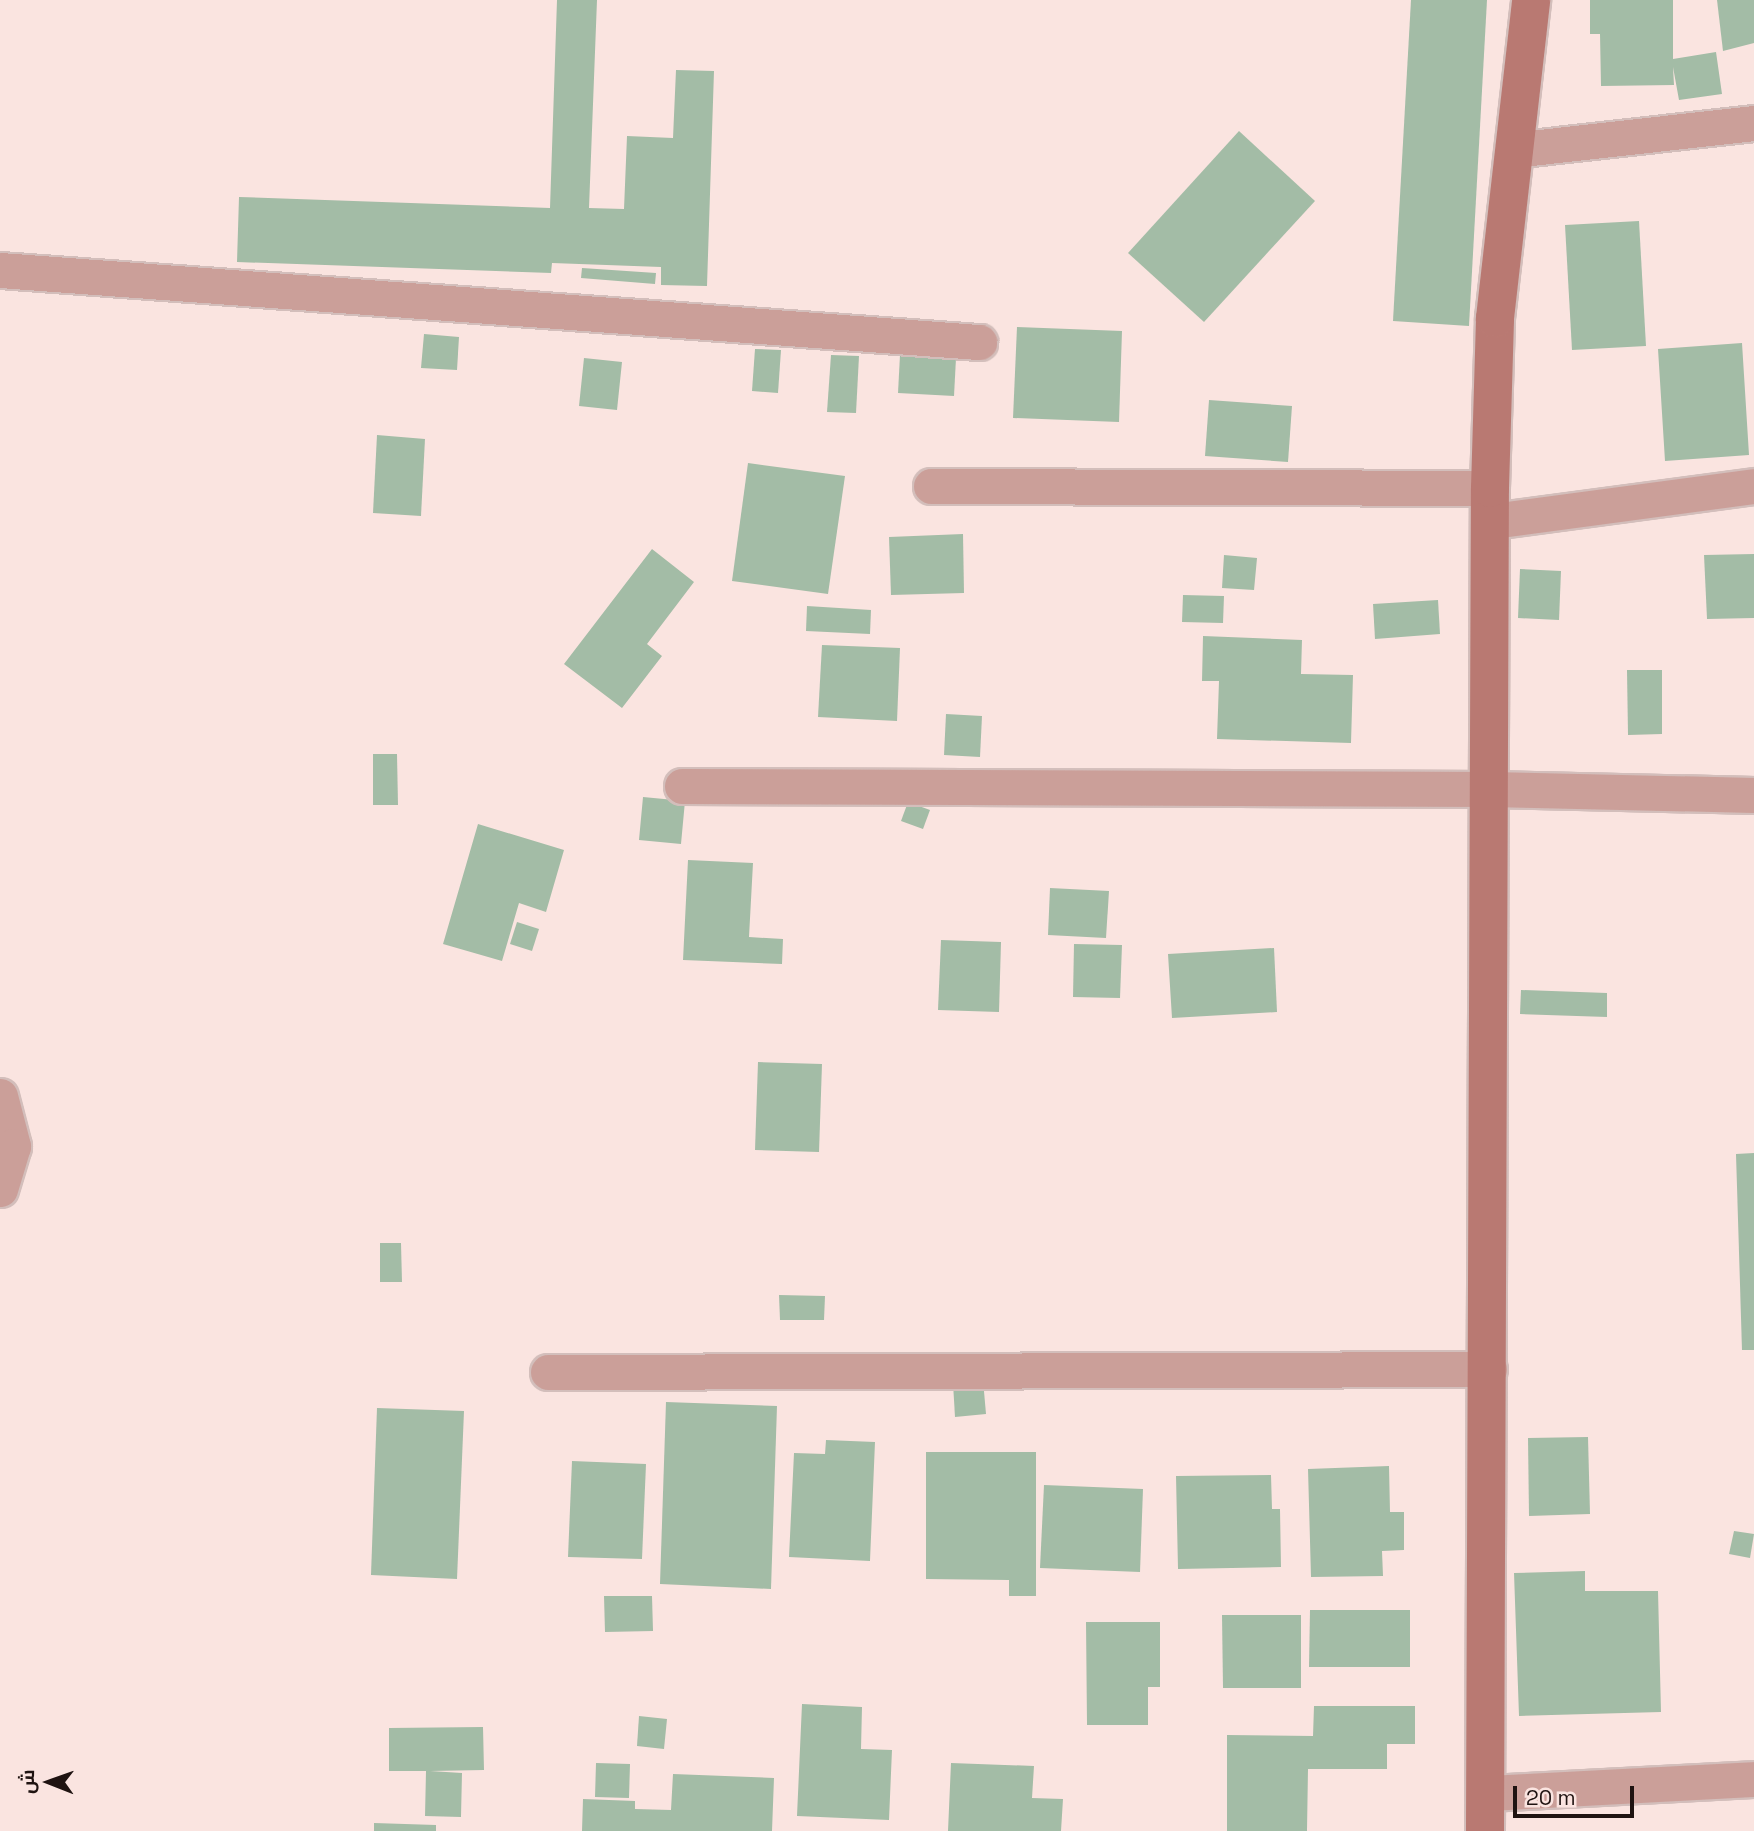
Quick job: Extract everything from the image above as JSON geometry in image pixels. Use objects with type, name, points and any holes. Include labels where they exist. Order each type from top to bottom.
[{"type":"main road","points":[[1485,1831],[1491,504],[1495,318],[1531,0]]},
{"type":"street","points":[[1513,150],[1754,123]]},
{"type":"street","points":[[0,270],[979,342]]},
{"type":"street","points":[[931,486],[1491,504],[1754,486]]},
{"type":"street","points":[[682,786],[1491,789],[1754,795]]},
{"type":"street","points":[[0,1096],[13,1146],[0,1189]]},
{"type":"street","points":[[548,1372],[1489,1369]]},
{"type":"street","points":[[1487,1793],[1754,1779]]},
{"type":"building","points":[[557,0],[597,0],[589,208],[624,209],[627,136],[673,138],[676,70],[714,71],[707,286],[661,285],[661,267],[552,263],[551,273],[237,262],[239,197],[550,208]]},
{"type":"building","points":[[1411,0],[1487,0],[1469,326],[1393,321]]},
{"type":"building","points":[[1590,0],[1673,0],[1673,59],[1716,52],[1722,94],[1679,100],[1673,67],[1674,85],[1601,86],[1600,34],[1590,34]]},
{"type":"building","points":[[1717,0],[1754,0],[1754,43],[1723,51]]},
{"type":"building","points":[[1239,131],[1315,201],[1204,322],[1128,253]]},
{"type":"building","points":[[1639,221],[1646,346],[1572,350],[1565,225]]},
{"type":"building","points":[[582,268],[656,273],[655,284],[581,278]]},
{"type":"building","points":[[1017,327],[1122,331],[1119,422],[1013,418]]},
{"type":"building","points":[[424,334],[459,337],[457,370],[421,368]]},
{"type":"building","points":[[1742,343],[1749,455],[1665,461],[1658,349]]},
{"type":"building","points":[[755,349],[781,350],[778,393],[752,391]]},
{"type":"building","points":[[831,355],[859,356],[856,413],[827,412]]},
{"type":"building","points":[[900,355],[956,358],[954,396],[898,393]]},
{"type":"building","points":[[584,358],[622,362],[617,410],[579,406]]},
{"type":"building","points":[[1209,400],[1292,406],[1288,462],[1205,456]]},
{"type":"building","points":[[377,435],[425,439],[421,516],[373,513]]},
{"type":"building","points":[[748,463],[845,476],[828,594],[732,581]]},
{"type":"building","points":[[963,534],[964,593],[891,595],[889,537]]},
{"type":"building","points":[[652,549],[694,582],[647,644],[662,656],[622,708],[564,664]]},
{"type":"building","points":[[1754,554],[1754,618],[1707,619],[1704,555]]},
{"type":"building","points":[[1224,555],[1257,558],[1254,590],[1222,588]]},
{"type":"building","points":[[1520,569],[1561,571],[1559,620],[1518,618]]},
{"type":"building","points":[[1183,595],[1224,596],[1223,623],[1182,622]]},
{"type":"building","points":[[1438,600],[1440,634],[1375,639],[1373,604]]},
{"type":"building","points":[[807,606],[871,610],[870,634],[806,631]]},
{"type":"building","points":[[1203,636],[1302,640],[1301,674],[1353,675],[1351,743],[1217,739],[1219,681],[1202,681]]},
{"type":"building","points":[[822,645],[900,648],[897,721],[818,717]]},
{"type":"building","points":[[1627,670],[1662,670],[1662,734],[1628,735]]},
{"type":"building","points":[[946,714],[982,716],[980,757],[944,755]]},
{"type":"building","points":[[373,754],[397,754],[398,805],[373,805]]},
{"type":"building","points":[[643,797],[685,801],[681,844],[639,840]]},
{"type":"building","points":[[908,802],[930,810],[923,829],[901,821]]},
{"type":"building","points":[[478,824],[564,850],[546,912],[519,903],[502,961],[443,944]]},
{"type":"building","points":[[688,860],[753,863],[749,937],[783,939],[782,964],[683,960]]},
{"type":"building","points":[[1050,888],[1109,891],[1106,938],[1048,935]]},
{"type":"building","points":[[517,922],[539,929],[532,951],[510,944]]},
{"type":"building","points":[[941,940],[1001,942],[999,1012],[938,1010]]},
{"type":"building","points":[[1074,944],[1122,945],[1120,998],[1073,997]]},
{"type":"building","points":[[1274,948],[1277,1012],[1172,1018],[1168,954]]},
{"type":"building","points":[[1521,990],[1607,993],[1607,1017],[1520,1014]]},
{"type":"building","points":[[758,1062],[822,1064],[819,1152],[755,1150]]},
{"type":"building","points":[[1754,1153],[1754,1350],[1742,1350],[1736,1154]]},
{"type":"building","points":[[380,1243],[401,1243],[402,1282],[380,1282]]},
{"type":"building","points":[[779,1295],[825,1296],[824,1320],[780,1320]]},
{"type":"building","points":[[983,1380],[986,1414],[955,1417],[953,1383]]},
{"type":"building","points":[[666,1402],[777,1406],[771,1589],[660,1584]]},
{"type":"building","points":[[377,1408],[464,1411],[457,1579],[371,1575]]},
{"type":"building","points":[[1588,1437],[1590,1514],[1529,1516],[1528,1438]]},
{"type":"building","points":[[826,1440],[875,1442],[870,1561],[789,1557],[794,1453],[825,1454]]},
{"type":"building","points":[[926,1452],[1036,1452],[1036,1596],[1009,1596],[1009,1580],[926,1579]]},
{"type":"building","points":[[572,1461],[646,1464],[642,1559],[568,1557]]},
{"type":"building","points":[[1389,1466],[1390,1512],[1404,1512],[1404,1550],[1382,1551],[1383,1576],[1311,1577],[1308,1469]]},
{"type":"building","points":[[1271,1475],[1272,1509],[1280,1509],[1281,1567],[1178,1569],[1176,1476]]},
{"type":"building","points":[[1044,1485],[1143,1489],[1140,1572],[1040,1568]]},
{"type":"building","points":[[1734,1531],[1754,1534],[1750,1558],[1729,1554]]},
{"type":"building","points":[[1585,1571],[1585,1591],[1658,1591],[1661,1712],[1519,1716],[1514,1573]]},
{"type":"building","points":[[604,1596],[652,1596],[653,1631],[605,1632]]},
{"type":"building","points":[[1310,1610],[1410,1610],[1410,1667],[1309,1667]]},
{"type":"building","points":[[1222,1615],[1301,1615],[1301,1688],[1223,1688]]},
{"type":"building","points":[[1086,1622],[1160,1622],[1160,1687],[1148,1687],[1148,1725],[1087,1725]]},
{"type":"building","points":[[802,1704],[862,1707],[861,1749],[892,1750],[889,1820],[797,1816]]},
{"type":"building","points":[[1314,1706],[1415,1706],[1415,1744],[1387,1744],[1387,1769],[1308,1769],[1307,1831],[1227,1831],[1227,1735],[1313,1736]]},
{"type":"building","points":[[639,1716],[667,1719],[664,1749],[637,1746]]},
{"type":"building","points":[[483,1727],[484,1770],[430,1771],[462,1773],[461,1817],[425,1816],[426,1771],[389,1771],[389,1728]]},
{"type":"building","points":[[596,1763],[630,1764],[629,1798],[595,1797]]},
{"type":"building","points":[[951,1763],[1034,1766],[1032,1798],[1063,1799],[1061,1831],[948,1831]]},
{"type":"building","points":[[673,1774],[774,1778],[772,1831],[582,1831],[583,1799],[635,1801],[635,1809],[671,1810]]},
{"type":"building","points":[[374,1823],[436,1825],[436,1831],[374,1831]]}]
